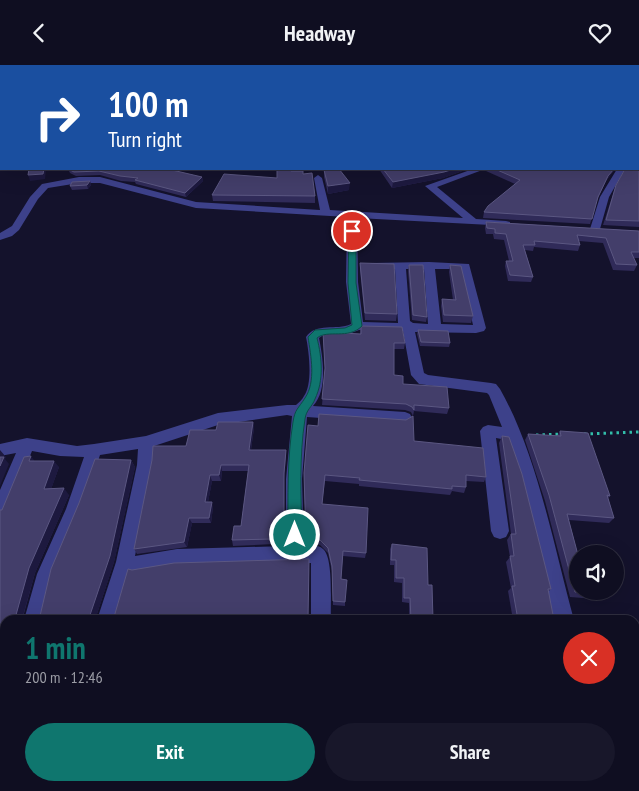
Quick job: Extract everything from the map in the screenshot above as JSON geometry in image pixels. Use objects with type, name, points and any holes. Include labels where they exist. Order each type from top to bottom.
[{"type":"street","points":[[78,170],[80,180]]},
{"type":"street","points":[[473,222],[430,186],[478,170]]},
{"type":"street","points":[[595,229],[604,196],[614,176],[620,170]]},
{"type":"street","points":[[318,178],[326,213]]},
{"type":"street","points":[[0,237],[11,233],[21,223],[43,187],[80,180],[111,182],[196,205],[521,224]]},
{"type":"street","points":[[352,214],[352,283],[357,326]]},
{"type":"street","points":[[295,553],[294,479],[300,410],[310,400],[314,390],[316,356],[312,339],[313,335],[319,332],[346,331],[357,326],[476,329],[480,326],[467,268],[460,265],[353,265]]},
{"type":"street","points":[[400,265],[404,323],[408,326],[419,377],[424,380],[491,389],[495,393],[513,435],[528,480],[563,615]]},
{"type":"street","points":[[429,265],[435,327]]},
{"type":"street","points":[[0,450],[27,444],[60,451],[94,450],[146,442],[218,419],[268,412],[300,410],[405,418]]},
{"type":"street","points":[[500,531],[494,500],[488,431],[513,435]]},
{"type":"street","points":[[109,615],[126,562],[145,465],[146,442]]},
{"type":"street","points":[[0,510],[27,444]]},
{"type":"street","points":[[35,615],[46,574],[74,509],[94,450]]},
{"type":"street","points":[[126,562],[136,565],[177,558],[295,553],[316,554],[320,557],[321,615]]},
{"type":"path","points":[[581,434],[639,432]]},
{"type":"path","points":[[513,435],[571,434]]},
{"type":"building","points":[[29,170],[44,170],[43,174],[28,175]]},
{"type":"building","points":[[70,170],[172,170],[202,177],[185,193],[135,180],[138,178],[99,171],[74,172]]},
{"type":"building","points":[[277,170],[303,171],[303,174],[312,173],[315,196],[212,195],[224,174],[277,178]]},
{"type":"building","points":[[324,170],[340,170],[350,183],[328,186]]},
{"type":"building","points":[[384,170],[451,170],[444,172],[393,182]]},
{"type":"building","points":[[497,170],[613,170],[608,176],[598,197],[592,219],[484,212],[488,206],[520,180]]},
{"type":"building","points":[[624,170],[639,170],[639,221],[606,220],[616,185]]},
{"type":"building","points":[[90,181],[87,185],[70,186],[72,182]]},
{"type":"building","points":[[486,222],[639,231],[639,252],[631,252],[637,265],[616,264],[606,238],[577,235],[580,245],[534,241],[535,245],[523,245],[533,277],[510,275],[506,261],[513,261],[506,234],[495,233],[495,229],[487,228]]},
{"type":"building","points":[[360,263],[394,264],[397,314],[365,313]]},
{"type":"building","points":[[409,265],[423,265],[427,317],[413,315]]},
{"type":"building","points":[[450,265],[461,266],[473,316],[444,315],[442,299],[456,300]]},
{"type":"building","points":[[361,326],[402,327],[405,343],[394,343],[394,375],[403,376],[403,384],[447,387],[449,408],[414,405],[414,410],[406,404],[322,399],[325,368],[323,332],[361,334]]},
{"type":"building","points":[[418,330],[448,331],[450,343],[421,342]]},
{"type":"building","points":[[319,414],[406,420],[413,416],[414,441],[483,448],[486,477],[466,475],[466,487],[452,486],[452,489],[325,475],[322,504],[368,508],[366,553],[343,551],[341,579],[347,580],[345,602],[333,601],[332,566],[328,548],[320,540],[306,539],[304,473],[308,425],[318,426]]},
{"type":"building","points":[[218,422],[253,422],[249,450],[286,450],[284,524],[275,523],[273,539],[232,540],[234,526],[241,526],[249,465],[221,465],[219,475],[210,475],[205,502],[212,502],[209,518],[189,518],[184,542],[134,549],[152,460],[153,446],[186,446],[190,430],[216,430]]},
{"type":"building","points":[[560,431],[588,433],[610,496],[607,495],[614,518],[567,514],[575,545],[569,545],[569,570],[549,495],[528,434],[561,436]]},
{"type":"building","points":[[502,436],[509,437],[522,474],[551,589],[548,589],[553,615],[517,615],[512,586],[515,586],[510,556],[514,556],[511,534],[516,534]]},
{"type":"building","points":[[31,456],[29,461],[54,461],[44,489],[64,488],[29,568],[16,615],[0,615],[0,510],[2,510],[24,457]]},
{"type":"building","points":[[0,457],[4,457],[0,466]]},
{"type":"building","points":[[95,459],[131,460],[110,556],[90,615],[40,615],[51,569]]},
{"type":"building","points":[[392,544],[427,548],[428,585],[432,585],[433,615],[411,615],[410,598],[404,598],[404,578],[396,578],[396,560],[391,560]]},
{"type":"building","points":[[309,559],[308,615],[115,615],[128,569],[132,570],[174,563]]},
{"type":"route","points":[[295,535],[294,479],[300,410],[310,400],[314,390],[316,373],[316,356],[312,337],[319,332],[346,331],[352,330],[357,326],[352,283],[352,231]]}]
